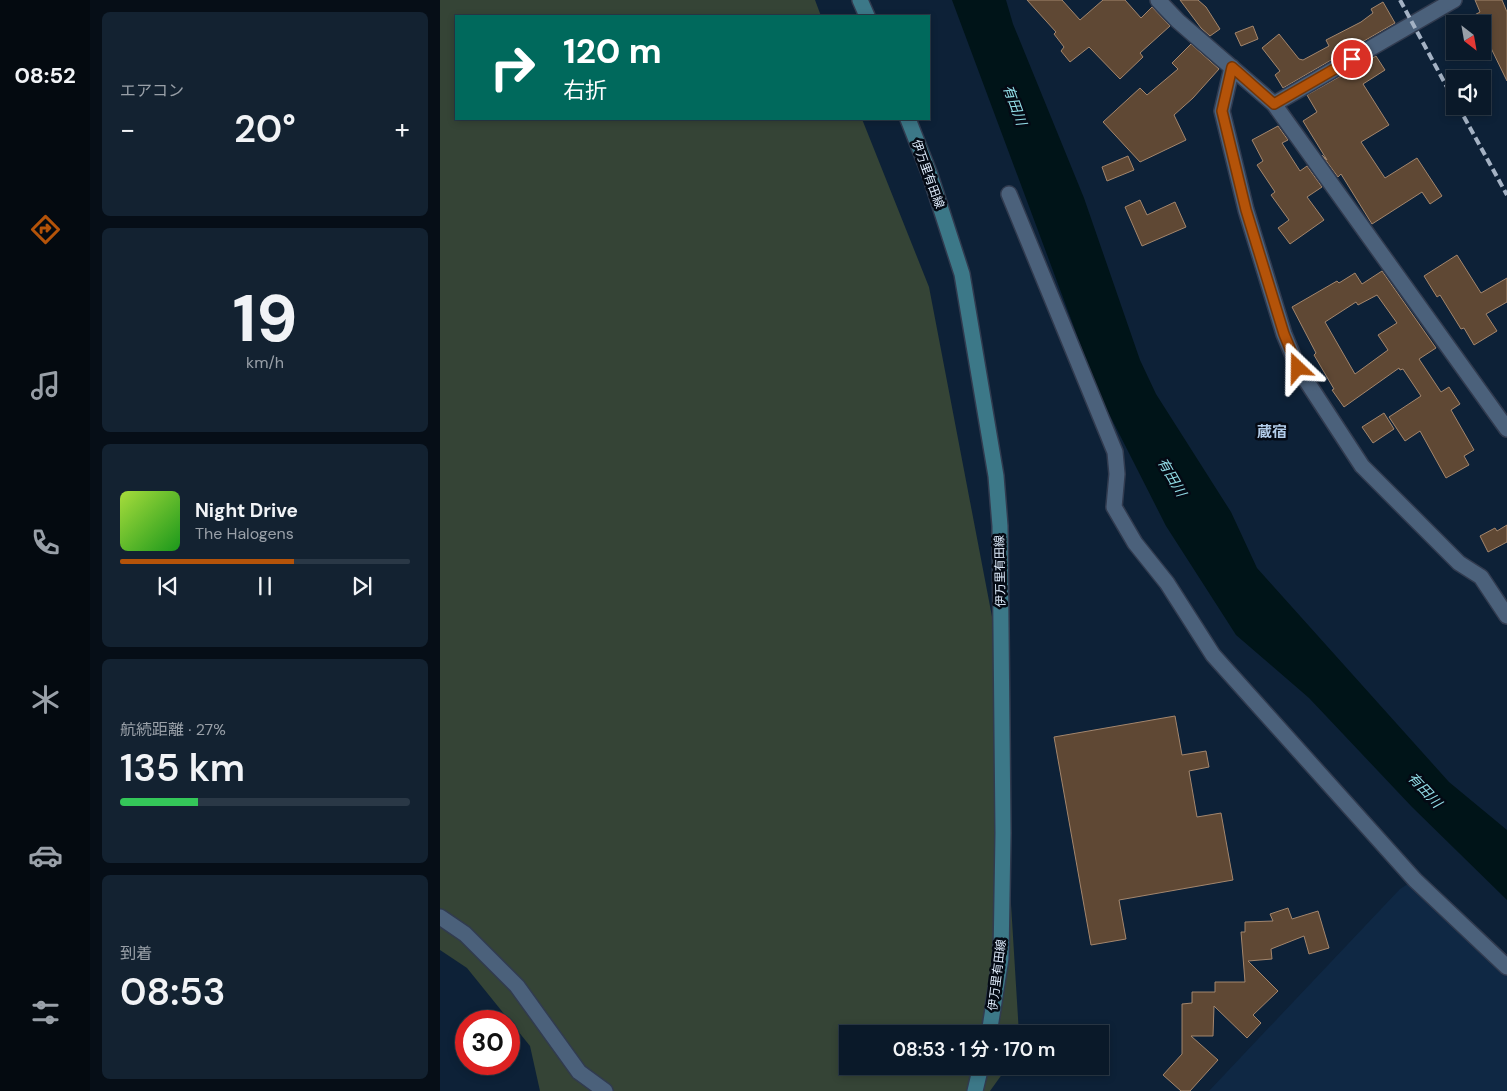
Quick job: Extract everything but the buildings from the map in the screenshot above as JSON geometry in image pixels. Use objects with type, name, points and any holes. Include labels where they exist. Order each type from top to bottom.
[{"type":"main road","points":[[860,0],[867,15]]},
{"type":"main road","name":"伊万里有田線","points":[[908,120],[930,175],[962,274],[996,476],[1000,526],[1003,833],[1001,958],[990,1025]]},
{"type":"main road","points":[[975,1091],[979,1075]]},
{"type":"street","points":[[1158,0],[1178,20],[1274,104],[1507,429]]},
{"type":"street","points":[[1274,104],[1454,0]]},
{"type":"street","points":[[1232,67],[1222,111],[1246,210],[1284,334],[1298,368],[1362,466],[1459,563],[1481,577],[1507,616]]},
{"type":"street","points":[[1009,194],[1115,452],[1117,474],[1114,507],[1135,543],[1167,583],[1213,655],[1415,880],[1507,967]]},
{"type":"street","points":[[440,917],[465,934],[517,986],[579,1072],[605,1091]]},
{"type":"shaded area","points":[[1411,882],[1507,973],[1507,1091],[1209,1091],[1400,889]]},
{"type":"green space","points":[[440,0],[815,0],[821,15],[455,15],[455,120],[862,120],[929,287],[994,627],[1018,1025],[839,1025],[839,1075],[1002,1075],[990,1091],[540,1091],[530,1046],[520,1034],[520,1010],[501,1010],[467,968],[440,950]]},
{"type":"water","name":"有田川","points":[[952,0],[1006,0],[1013,24],[1084,198],[1140,360],[1156,394],[1231,512],[1257,568],[1449,782],[1507,830],[1507,900],[1412,807],[1309,698],[1236,635],[1166,526],[1099,394]]},
{"type":"railway","points":[[1400,0],[1446,85]]},
{"type":"railway","points":[[1463,115],[1507,195]]},
{"type":"district","name":"蔵宿","points":[[1272,432]]},
{"type":"route","points":[[1298,368],[1284,334],[1246,210],[1222,111],[1232,67],[1274,104],[1352,59]]}]
